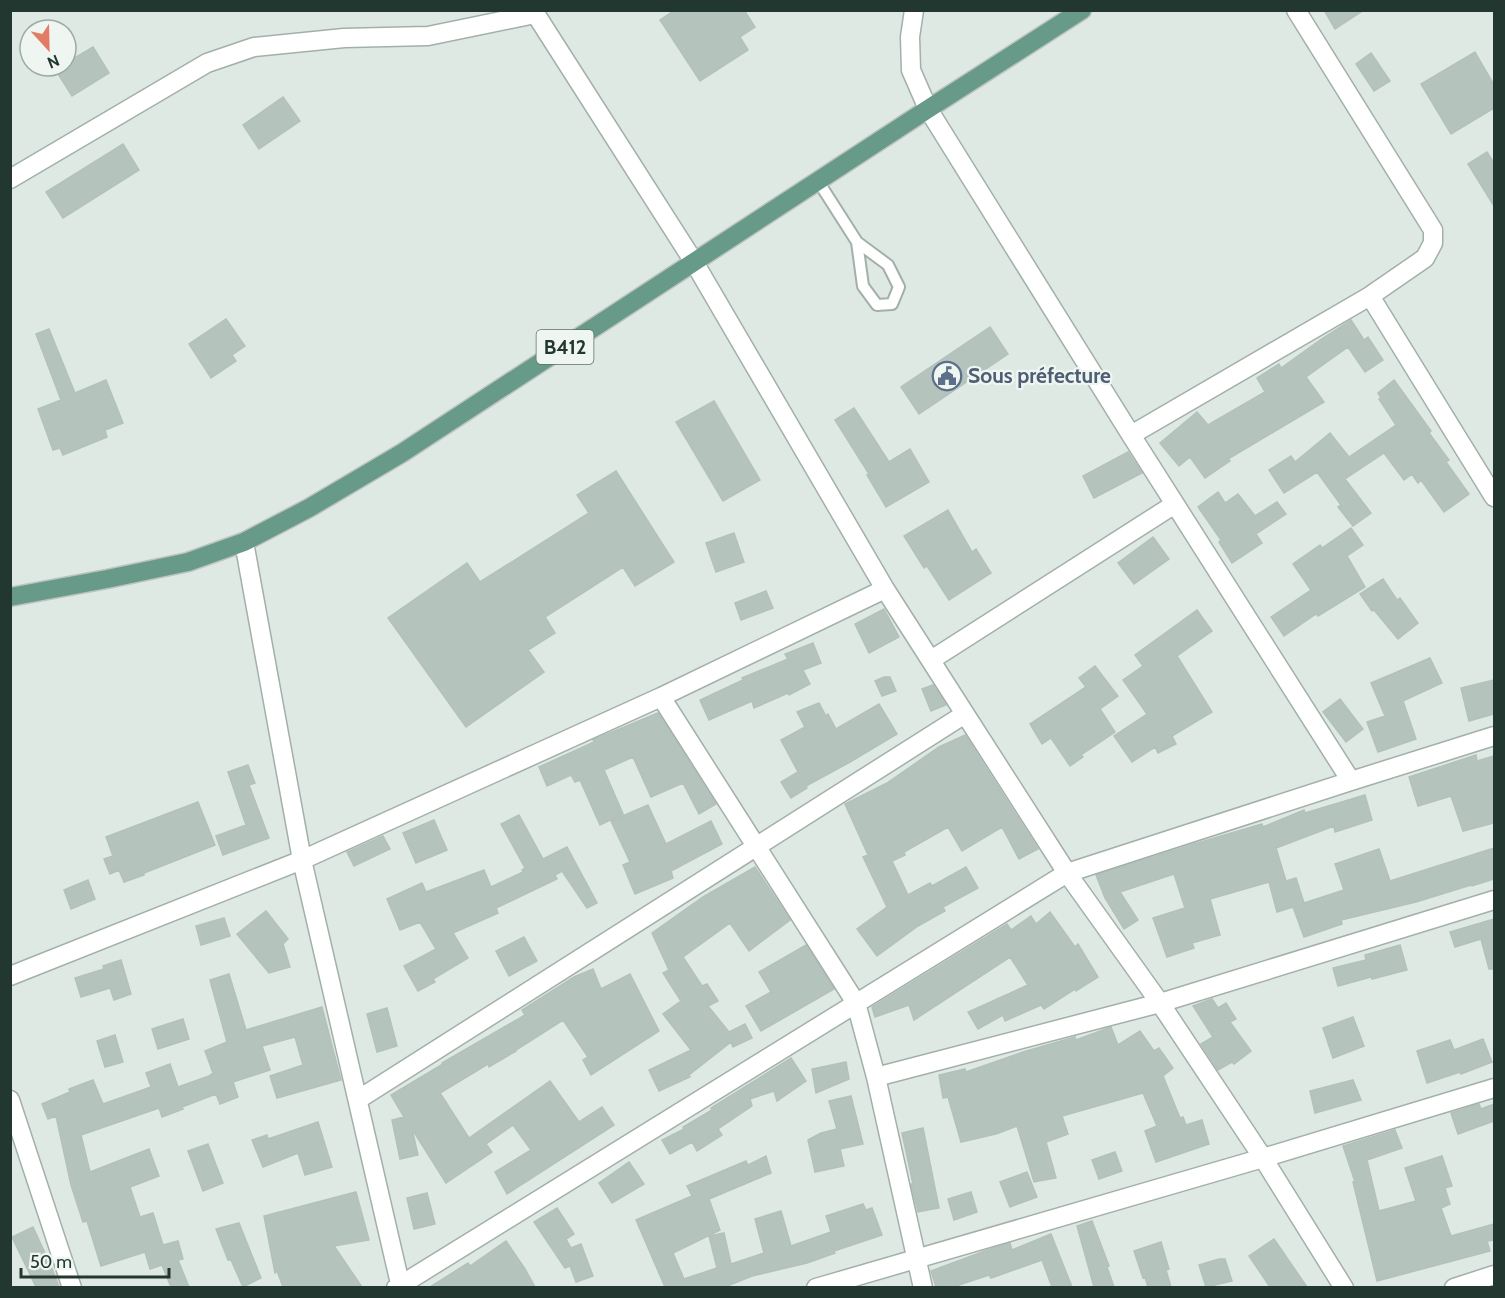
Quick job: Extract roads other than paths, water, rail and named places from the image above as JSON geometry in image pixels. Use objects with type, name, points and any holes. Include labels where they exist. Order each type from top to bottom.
[{"type":"main road","name":"B412","points":[[10,597],[188,561],[244,542],[309,508],[402,453],[1082,10]]},
{"type":"street","points":[[914,10],[910,37],[911,69],[928,109],[1131,435],[1351,781]]},
{"type":"street","points":[[1131,435],[1370,296],[1425,258],[1433,243],[1433,230],[1296,10]]},
{"type":"street","points":[[10,179],[207,63],[254,46],[344,38],[428,36],[534,12],[694,262],[885,589],[1066,873],[1160,1003],[1263,1158],[1344,1287]]},
{"type":"street","points":[[1370,296],[1494,497]]},
{"type":"street","points":[[931,660],[1175,504]]},
{"type":"street","points":[[244,542],[302,860],[359,1099],[399,1286],[1066,873],[1494,736]]},
{"type":"street","points":[[10,976],[302,860],[661,697],[885,589]]},
{"type":"street","points":[[661,697],[856,1003],[876,1077],[923,1287]]},
{"type":"street","points":[[359,1099],[965,714]]},
{"type":"street","points":[[876,1077],[1160,1003],[1494,900]]},
{"type":"street","points":[[816,1287],[917,1260],[1494,1088]]},
{"type":"street","points":[[10,1100],[72,1287]]},
{"type":"street","points":[[1454,1287],[1494,1275]]},
{"type":"lane","points":[[818,181],[857,242],[888,265],[899,287],[892,304],[878,305],[863,286],[857,242]]},
{"type":"place","name":"Sous préfecture","points":[[947,376]]}]
